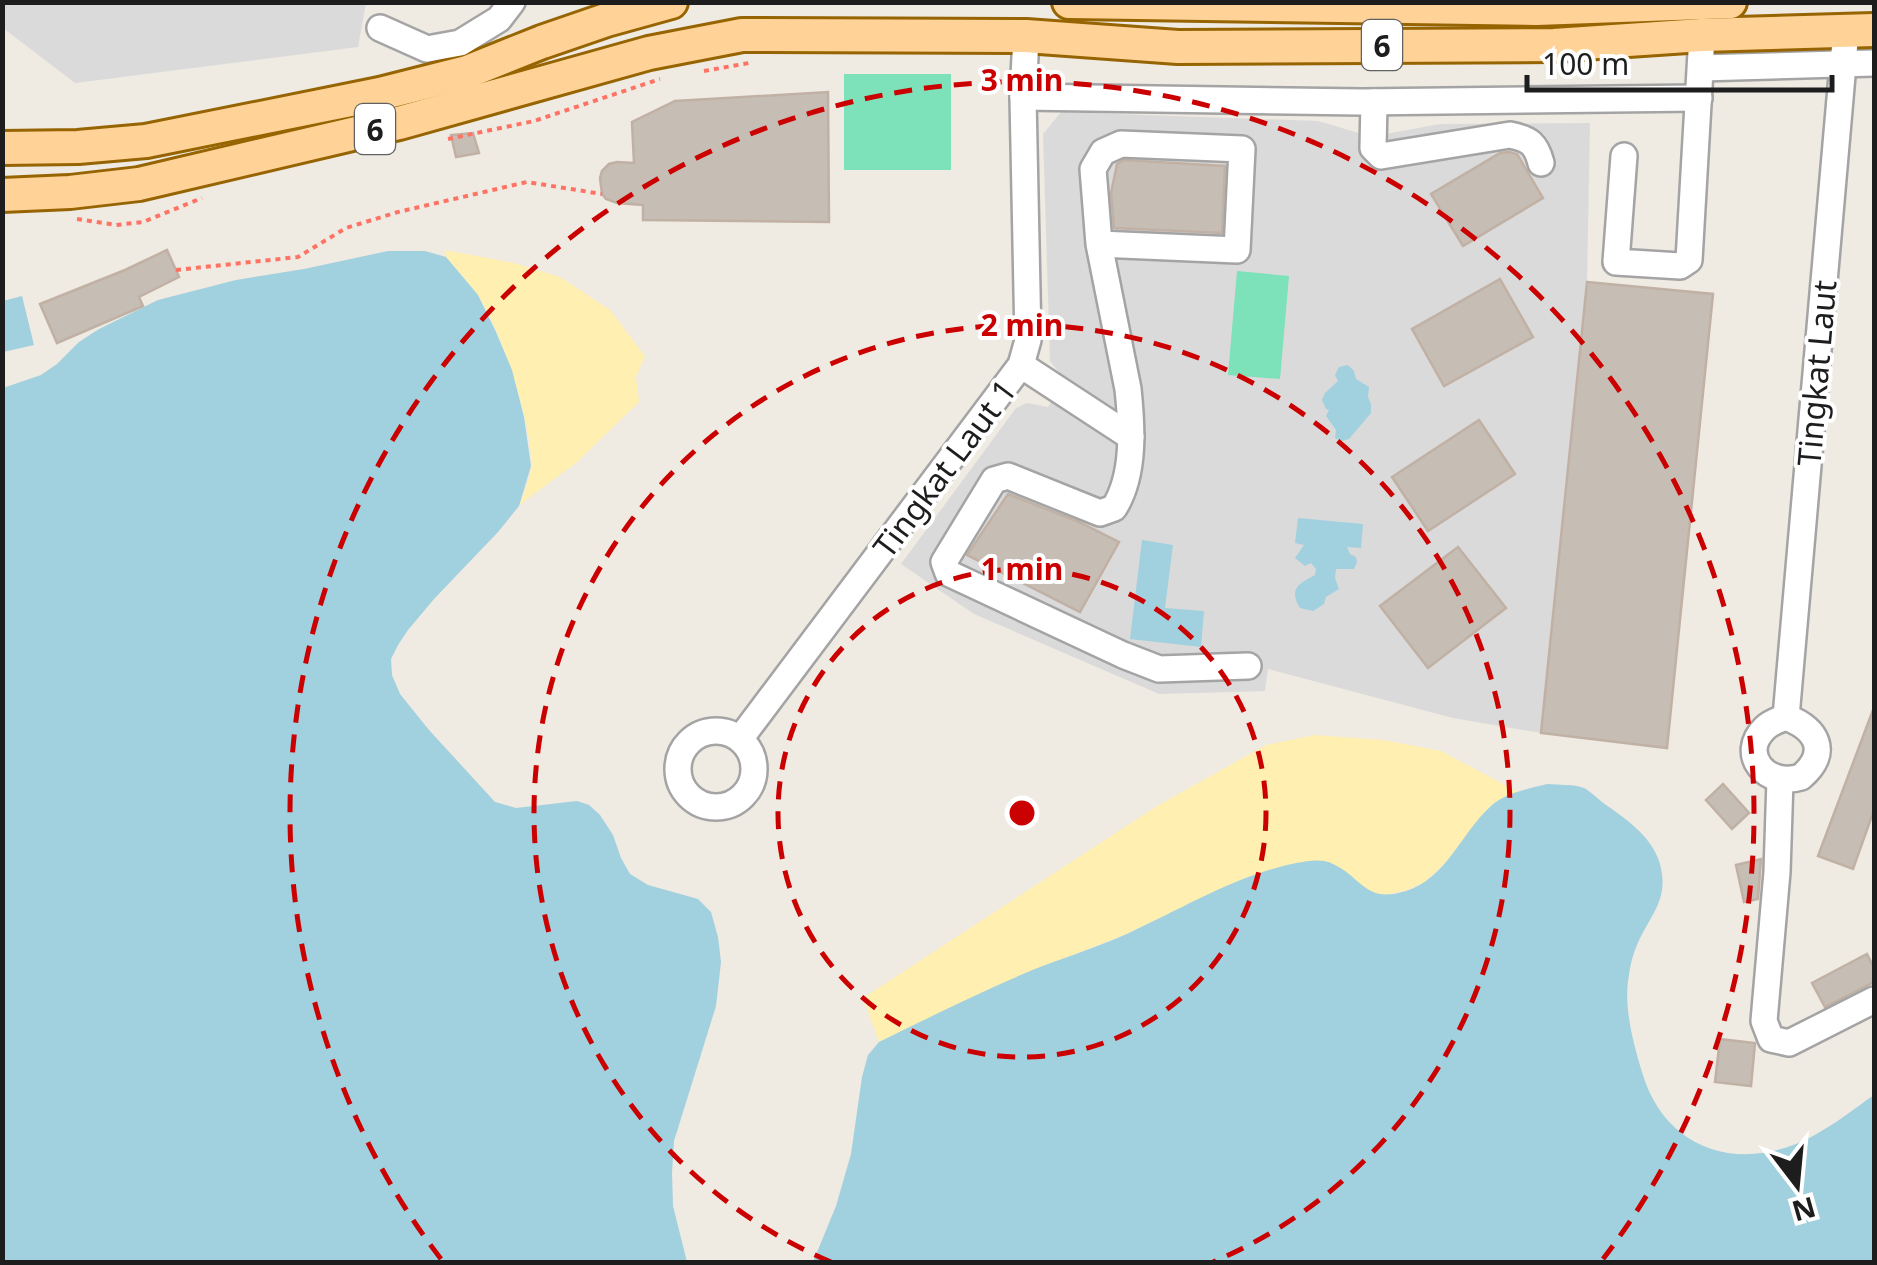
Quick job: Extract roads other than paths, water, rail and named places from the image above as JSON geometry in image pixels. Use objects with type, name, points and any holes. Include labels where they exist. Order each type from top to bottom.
[{"type":"main road","name":"6","points":[[2,148],[146,142],[380,94],[467,72],[574,31],[671,2]]},
{"type":"main road","name":"6","points":[[1070,2],[1531,6],[1730,2]]},
{"type":"main road","name":"6","points":[[2,195],[139,184],[399,124],[649,53],[742,36],[1026,36],[1178,47],[1489,44],[1702,52],[1854,41]]},
{"type":"street","points":[[380,28],[427,49],[460,42],[499,20],[512,2]]},
{"type":"street","points":[[1240,4],[1252,29],[1275,46]]},
{"type":"street","points":[[1488,5],[1489,44]]},
{"type":"street","name":"Tingkat Laut 1","points":[[740,739],[1021,365],[1028,340],[1023,96],[1026,36]]},
{"type":"street","points":[[1854,41],[1874,63]]},
{"type":"street","name":"Tingkat Laut","points":[[1786,717],[1854,41]]},
{"type":"street","points":[[1624,156],[1616,262],[1680,266],[1689,260],[1702,52]]},
{"type":"street","points":[[1023,96],[1374,102],[1699,98]]},
{"type":"street","points":[[1374,102],[1373,148],[1380,156],[1510,135],[1528,139],[1536,146],[1541,164]]},
{"type":"street","points":[[1099,244],[1237,250],[1242,149],[1121,144],[1103,152],[1093,169],[1099,244],[1128,390],[1131,436],[1120,498],[1114,508],[1100,513],[1000,476],[944,566],[948,573],[1160,669],[1248,666]]},
{"type":"street","points":[[1021,365],[1131,436]]},
{"type":"street","points":[[1786,717],[1810,730],[1817,750],[1815,760],[1801,777],[1780,780],[1762,769],[1755,749],[1762,729],[1786,717]]},
{"type":"street","points":[[1780,780],[1777,872],[1764,1021],[1771,1039],[1789,1043],[1874,1000]]},
{"type":"water","points":[[388,251],[425,251],[446,257],[478,295],[512,370],[531,466],[519,506],[434,599],[398,645],[391,659],[392,675],[400,694],[495,802],[516,808],[577,801],[589,805],[613,835],[630,874],[648,885],[698,899],[711,912],[721,962],[716,1006],[674,1141],[673,1206],[687,1262],[3,1262],[3,388],[41,375],[99,329],[158,300],[236,280]]},
{"type":"water","points":[[22,296],[34,345],[3,352],[3,301]]},
{"type":"water","points":[[1348,365],[1356,379],[1369,387],[1371,413],[1349,439],[1341,441],[1335,438],[1336,430],[1326,416],[1329,410],[1322,400],[1338,381],[1335,375],[1339,367]]},
{"type":"water","points":[[1298,518],[1363,524],[1361,548],[1347,547],[1356,557],[1354,569],[1336,569],[1339,589],[1313,611],[1300,608],[1295,596],[1297,587],[1315,575],[1316,569],[1295,558],[1304,545],[1295,543]]},
{"type":"water","points":[[1142,540],[1173,545],[1165,608],[1204,611],[1201,647],[1130,639]]},
{"type":"water","points":[[1547,784],[1589,791],[1643,835],[1659,861],[1661,896],[1634,952],[1627,999],[1642,1072],[1668,1121],[1708,1148],[1732,1154],[1758,1154],[1811,1137],[1874,1095],[1874,1262],[813,1262],[836,1206],[851,1154],[868,1055],[879,1042],[1005,982],[1116,939],[1231,884],[1274,868],[1324,861],[1373,892],[1406,891],[1443,866],[1480,817],[1497,802]]}]
